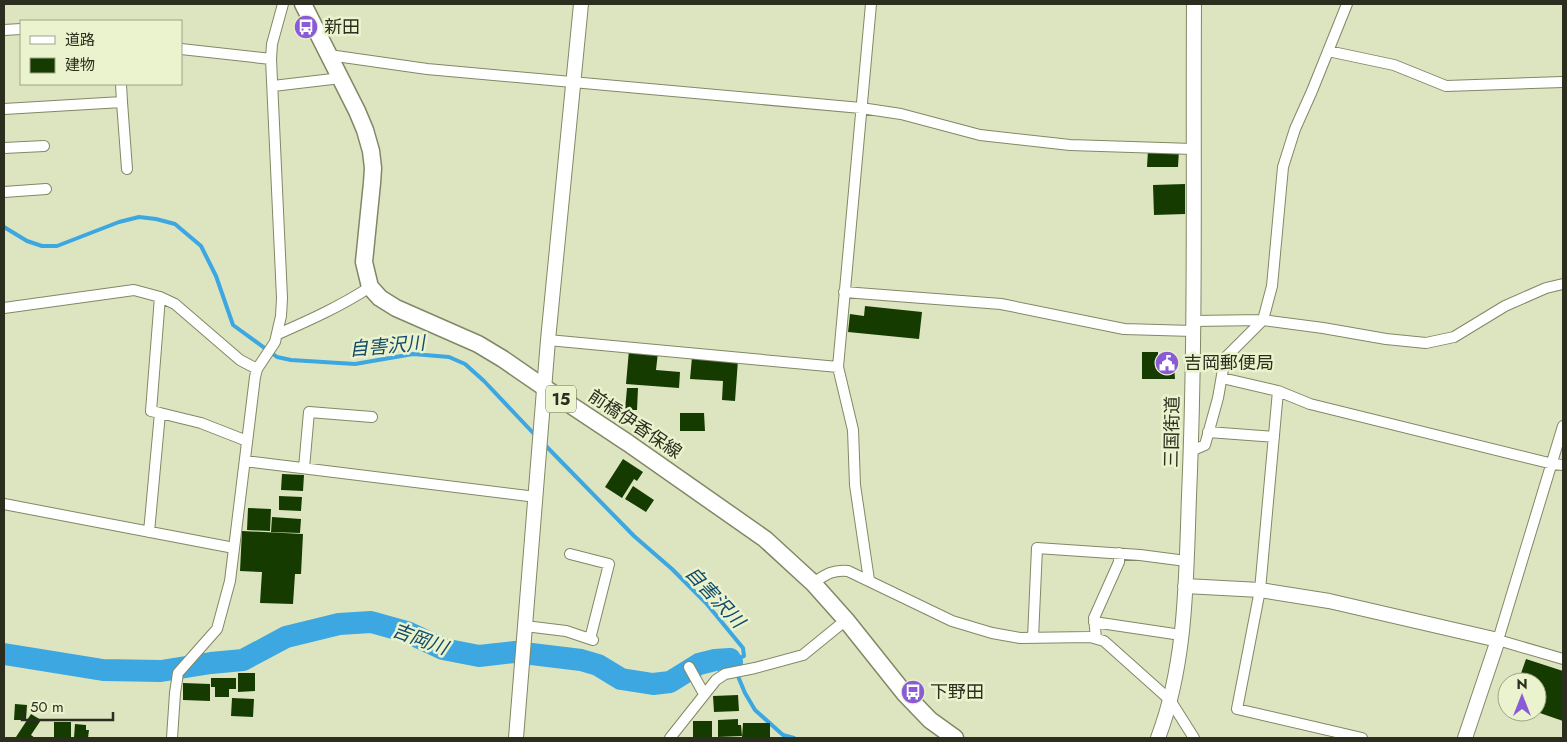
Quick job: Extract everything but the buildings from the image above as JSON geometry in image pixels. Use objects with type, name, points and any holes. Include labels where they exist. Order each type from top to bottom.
[{"type":"main road","points":[[303,4],[341,78],[365,130],[371,150],[373,168],[364,262],[370,287]]},
{"type":"main road","name":"前橋伊香保線","points":[[370,287],[380,298],[396,308],[478,344],[504,359],[757,534],[813,583],[846,620],[905,694],[930,720],[954,738]]},
{"type":"street","points":[[172,738],[174,693],[178,673],[217,630],[230,581],[252,394],[259,365],[276,338],[281,316],[282,277],[271,59],[272,44],[283,4]]},
{"type":"street","points":[[516,738],[548,340],[581,4]]},
{"type":"street","points":[[869,580],[855,485],[852,430],[838,367],[871,4]]},
{"type":"street","name":"三国街道","points":[[1158,738],[1168,712],[1181,635],[1185,586],[1191,451],[1193,326],[1194,4]]},
{"type":"street","points":[[1191,451],[1205,445],[1222,378],[1225,358],[1263,320],[1272,286],[1283,167],[1295,129],[1347,4]]},
{"type":"street","points":[[4,30],[20,29]]},
{"type":"street","points":[[182,49],[271,59]]},
{"type":"street","points":[[1328,51],[1394,65],[1446,86],[1563,82]]},
{"type":"street","points":[[330,55],[427,69],[861,108],[901,114],[980,135],[1070,145],[1193,149]]},
{"type":"street","points":[[273,86],[341,78]]},
{"type":"street","points":[[121,85],[127,169]]},
{"type":"street","points":[[4,109],[122,102]]},
{"type":"street","points":[[4,148],[44,146]]},
{"type":"street","points":[[4,192],[46,190]]},
{"type":"street","points":[[844,292],[1001,304],[1124,329],[1263,320],[1386,339],[1426,343],[1454,337],[1505,306],[1546,288],[1563,284]]},
{"type":"street","points":[[276,338],[353,298],[370,287]]},
{"type":"street","points":[[4,308],[134,290],[160,297],[175,304],[240,360],[259,365]]},
{"type":"street","points":[[160,297],[151,411],[201,423],[247,441]]},
{"type":"street","points":[[548,340],[838,367]]},
{"type":"street","points":[[1222,378],[1278,391],[1310,404],[1558,465]]},
{"type":"street","points":[[1278,391],[1260,590],[1237,709],[1362,738]]},
{"type":"street","points":[[304,468],[309,412],[372,417]]},
{"type":"street","points":[[150,532],[160,413]]},
{"type":"street","points":[[1465,738],[1558,465],[1563,426]]},
{"type":"street","points":[[1208,432],[1274,437]]},
{"type":"street","points":[[245,461],[536,497]]},
{"type":"street","points":[[4,504],[234,548]]},
{"type":"street","points":[[1033,638],[1037,548],[1119,553],[1186,561]]},
{"type":"street","points":[[1096,638],[1094,618],[1119,562],[1119,553]]},
{"type":"street","points":[[525,631],[566,631],[591,640],[609,564],[570,554]]},
{"type":"street","points":[[813,583],[830,572],[838,570],[848,571],[952,621],[992,633],[1020,638],[1090,637],[1104,641],[1170,700],[1194,738]]},
{"type":"street","points":[[1185,586],[1260,590],[1329,601],[1498,640],[1563,659]]},
{"type":"street","points":[[670,738],[716,680],[725,674],[803,655],[846,620]]},
{"type":"street","points":[[1094,622],[1181,635]]},
{"type":"street","points":[[689,667],[704,694]]},
{"type":"street","points":[[1309,738],[1312,727]]},
{"type":"waterway","name":"自害沢川","points":[[4,227],[27,241],[42,246],[57,246],[119,222],[139,217],[175,224],[201,246],[216,276],[233,325],[277,357],[291,360],[355,364],[413,354],[449,357],[465,364],[484,381],[537,437]]},
{"type":"waterway","name":"自害沢川","points":[[544,444],[634,536],[672,569],[706,603],[743,648],[744,656],[732,662],[745,693],[755,710],[783,735],[794,738]]},
{"type":"waterway","name":"吉岡川","points":[[4,654],[103,670],[161,671],[243,660],[286,637],[339,624],[371,622],[407,632],[443,649],[479,656],[515,652],[581,660],[598,665],[621,679],[653,684],[670,682],[699,664],[730,659],[732,662]]},
{"type":"place","name":"新田","points":[[306,27]]},
{"type":"place","name":"吉岡郵便局","points":[[1167,363]]},
{"type":"place","name":"下野田","points":[[913,692]]}]
